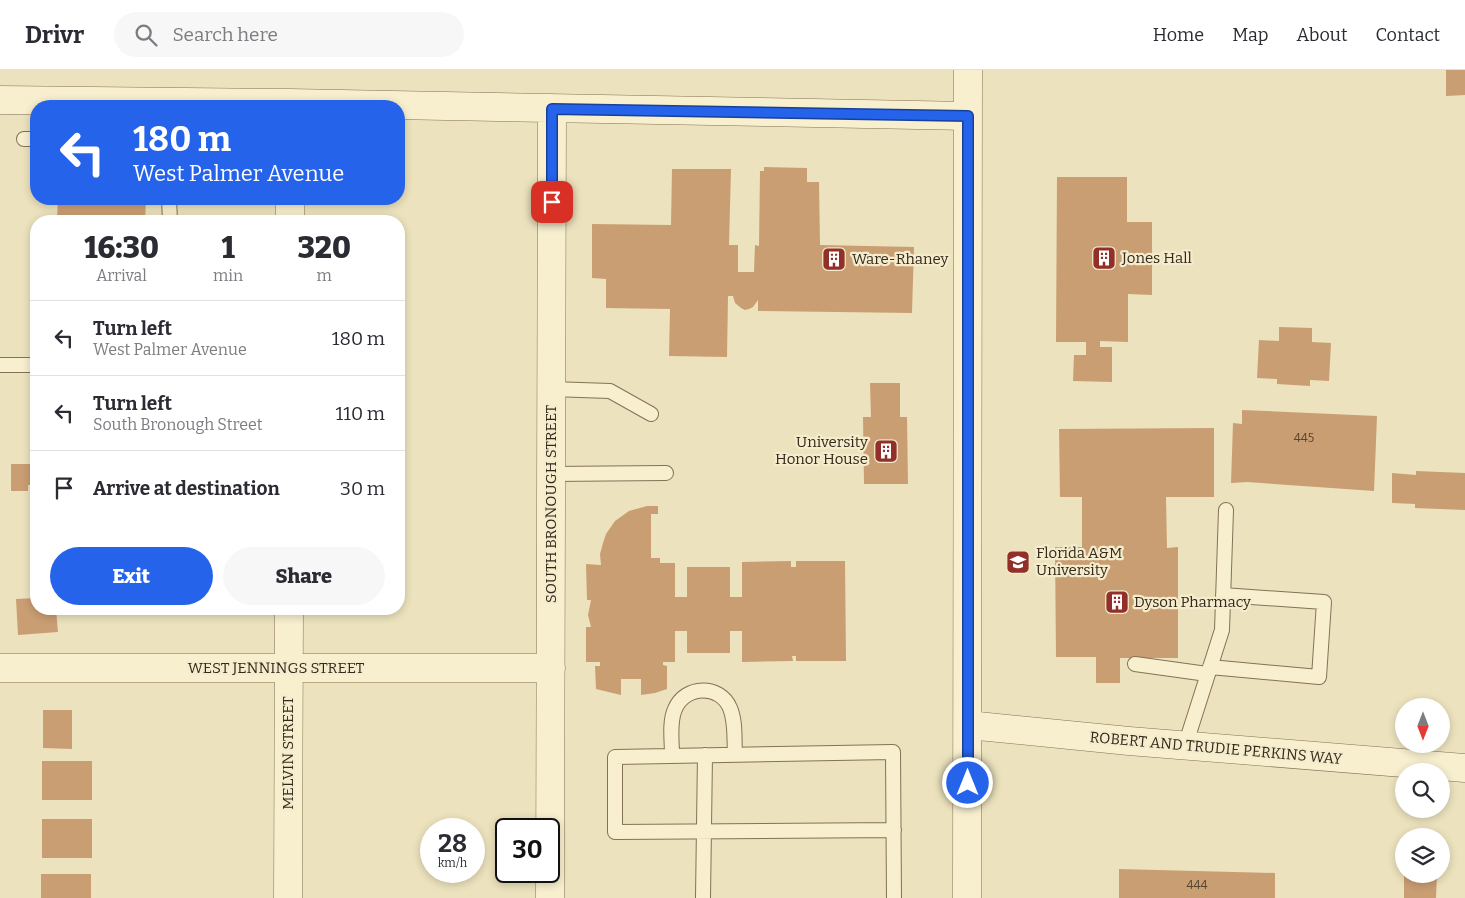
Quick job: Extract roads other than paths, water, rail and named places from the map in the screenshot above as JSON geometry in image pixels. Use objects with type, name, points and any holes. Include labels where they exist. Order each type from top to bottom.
[{"type":"street","points":[[967,898],[968,70]]},
{"type":"street","points":[[0,100],[30,102]]},
{"type":"street","points":[[405,107],[968,116]]},
{"type":"street","name":"SOUTH BRONOUGH STREET","points":[[550,898],[552,109]]},
{"type":"street","name":"MELVIN STREET","points":[[288,898],[289,615]]},
{"type":"street","name":"WEST JENNINGS STREET","points":[[0,668],[551,668]]},
{"type":"street","name":"ROBERT AND TRUDIE PERKINS WAY","points":[[968,725],[1185,746],[1465,768]]},
{"type":"lane","points":[[0,365],[30,365]]},
{"type":"lane","points":[[551,389],[610,391],[651,414]]},
{"type":"lane","points":[[551,474],[666,473]]},
{"type":"lane","points":[[1185,746],[1222,630],[1226,510]]},
{"type":"lane","points":[[1134,664],[1209,671],[1319,677],[1324,602],[1223,595]]},
{"type":"lane","points":[[672,755],[672,719],[674,710],[679,701],[687,694],[697,690],[715,692],[724,698],[730,707],[733,717],[735,754]]},
{"type":"lane","points":[[894,830],[615,832],[614,756],[893,752],[894,830],[894,898]]},
{"type":"lane","points":[[703,898],[705,755]]},
{"type":"place","name":"Jones Hall","points":[[1104,258]]},
{"type":"place","name":"Ware-Rhaney","points":[[834,259]]},
{"type":"place","name":"University Honor House","points":[[886,451]]},
{"type":"place","name":"Florida A&M University","points":[[1018,562]]},
{"type":"place","name":"Dyson Pharmacy","points":[[1117,602]]}]
